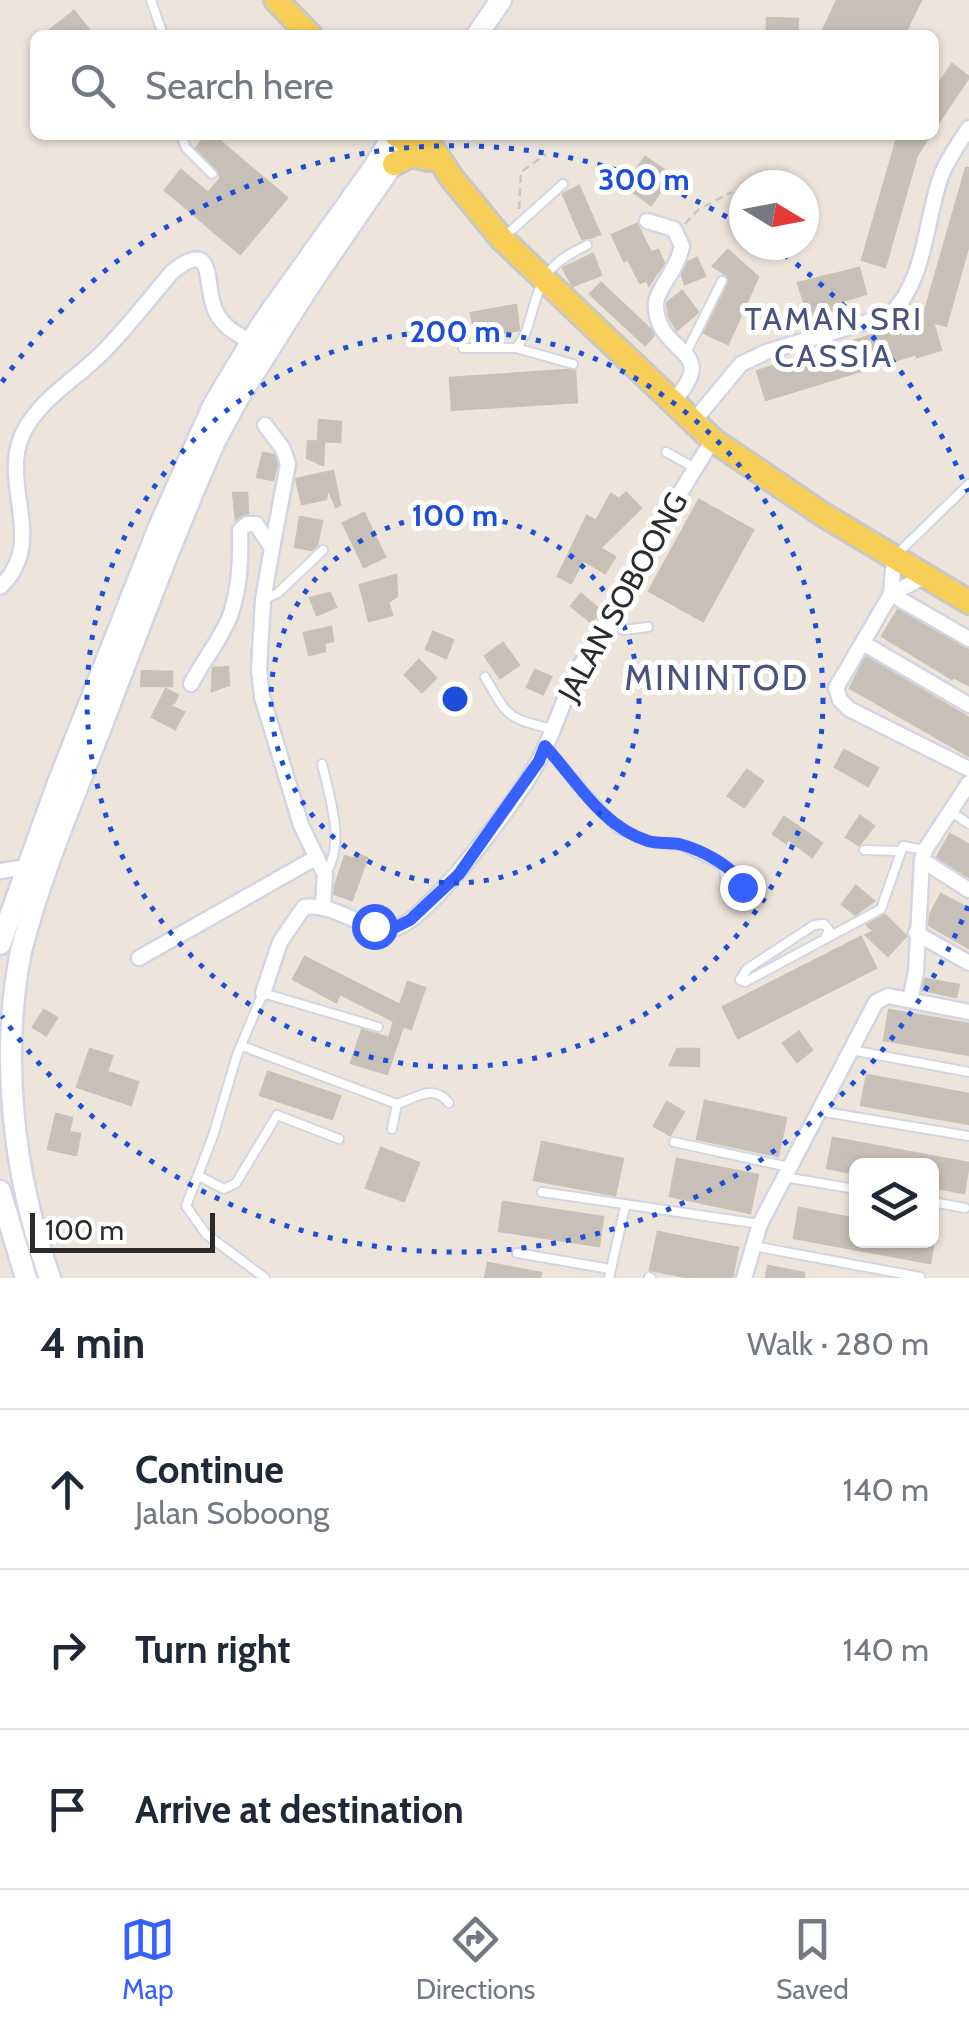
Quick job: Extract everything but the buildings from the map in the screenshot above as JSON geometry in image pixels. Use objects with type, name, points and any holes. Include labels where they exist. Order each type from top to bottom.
[{"type":"main road","points":[[276,0],[305,30]]},
{"type":"main road","points":[[480,30],[501,0]]},
{"type":"main road","points":[[50,1278],[20,1175],[10,1105],[10,1033],[21,952],[68,814],[215,441],[313,280],[394,164],[411,155],[412,140]]},
{"type":"main road","points":[[412,140],[450,177],[502,240],[712,440],[764,477],[969,602]]},
{"type":"main road","points":[[0,944],[26,867],[159,526],[214,406],[252,340],[374,167],[412,140]]},
{"type":"main road","points":[[0,1191],[26,1278]]},
{"type":"street","points":[[693,422],[741,364],[766,352],[890,315],[903,303],[915,276],[942,176],[969,128]]},
{"type":"street","points":[[647,221],[678,234],[682,246],[673,276],[657,296],[656,308],[667,338],[686,352],[693,366],[689,384],[672,402]]},
{"type":"street","points":[[0,587],[15,573],[23,544],[14,480],[21,436],[40,406],[98,357],[172,272],[186,261],[204,262],[217,314],[234,332],[252,340]]},
{"type":"street","points":[[262,993],[280,942],[294,919],[304,907],[323,904],[325,875],[300,825],[262,696],[259,669],[263,600],[294,460],[265,425]]},
{"type":"street","name":"JALAN SOBOONG","points":[[323,904],[374,926],[394,928],[410,920],[459,874],[539,761],[580,666],[712,440]]},
{"type":"street","points":[[191,684],[229,619],[241,567],[240,530],[247,524],[256,524],[272,548]]},
{"type":"street","points":[[894,556],[890,594],[836,688],[840,700],[850,710],[969,769]]},
{"type":"street","points":[[890,594],[926,576]]},
{"type":"street","points":[[890,594],[969,639]]},
{"type":"street","points":[[863,643],[969,706]]},
{"type":"street","points":[[910,1000],[916,972],[924,855],[969,783]]},
{"type":"street","points":[[924,855],[969,890]]},
{"type":"street","points":[[139,958],[317,856]]},
{"type":"street","points":[[0,871],[26,867]]},
{"type":"street","points":[[916,934],[969,963]]},
{"type":"street","points":[[744,1278],[760,1224],[876,1002],[888,996],[969,1012]]},
{"type":"lane","points":[[151,0],[161,30]]},
{"type":"lane","points":[[183,140],[212,174]]},
{"type":"lane","points":[[502,240],[563,184]]},
{"type":"lane","points":[[516,348],[524,339],[543,276],[559,259],[587,245]]},
{"type":"lane","points":[[686,352],[722,281]]},
{"type":"lane","points":[[463,348],[516,348],[573,364]]},
{"type":"lane","points":[[666,452],[694,468]]},
{"type":"lane","points":[[894,556],[969,484]]},
{"type":"lane","points":[[263,600],[287,586],[322,550]]},
{"type":"lane","points":[[608,624],[624,630],[648,627]]},
{"type":"lane","points":[[485,677],[514,720],[552,729]]},
{"type":"lane","points":[[545,746],[617,828],[650,842],[680,844],[724,866]]},
{"type":"lane","points":[[322,764],[335,846],[335,860],[325,875]]},
{"type":"lane","points":[[950,812],[969,824]]},
{"type":"lane","points":[[826,938],[829,930],[824,924],[814,925],[747,969],[740,980],[745,982],[880,909],[901,851],[906,845],[924,855]]},
{"type":"lane","points":[[864,850],[901,851]]},
{"type":"lane","points":[[265,1278],[206,1234],[186,1206],[262,993],[378,1026]]},
{"type":"lane","points":[[242,1046],[397,1104],[430,1090],[440,1093],[449,1103]]},
{"type":"lane","points":[[850,1050],[969,1072]]},
{"type":"lane","points":[[392,1129],[397,1104]]},
{"type":"lane","points":[[819,1111],[969,1136]]},
{"type":"lane","points":[[199,1176],[224,1189],[236,1183],[277,1115],[339,1139]]},
{"type":"lane","points":[[674,1142],[849,1187]]},
{"type":"lane","points":[[542,1192],[760,1224]]},
{"type":"lane","points":[[939,1203],[965,1208]]},
{"type":"lane","points":[[517,1253],[609,1273],[625,1206]]},
{"type":"lane","points":[[753,1246],[920,1277]]},
{"type":"path","points":[[520,222],[521,172],[546,154]]},
{"type":"path","points":[[678,234],[699,209],[729,194]]},
{"type":"district","name":"TAMAN SRI CASSIA","points":[[834,338]]},
{"type":"district","name":"MININTOD","points":[[717,678]]},
{"type":"route","points":[[374,926],[394,928],[410,920],[459,874],[539,761],[545,746],[617,828],[650,842],[680,844],[724,866],[737,876],[742,887]]}]
